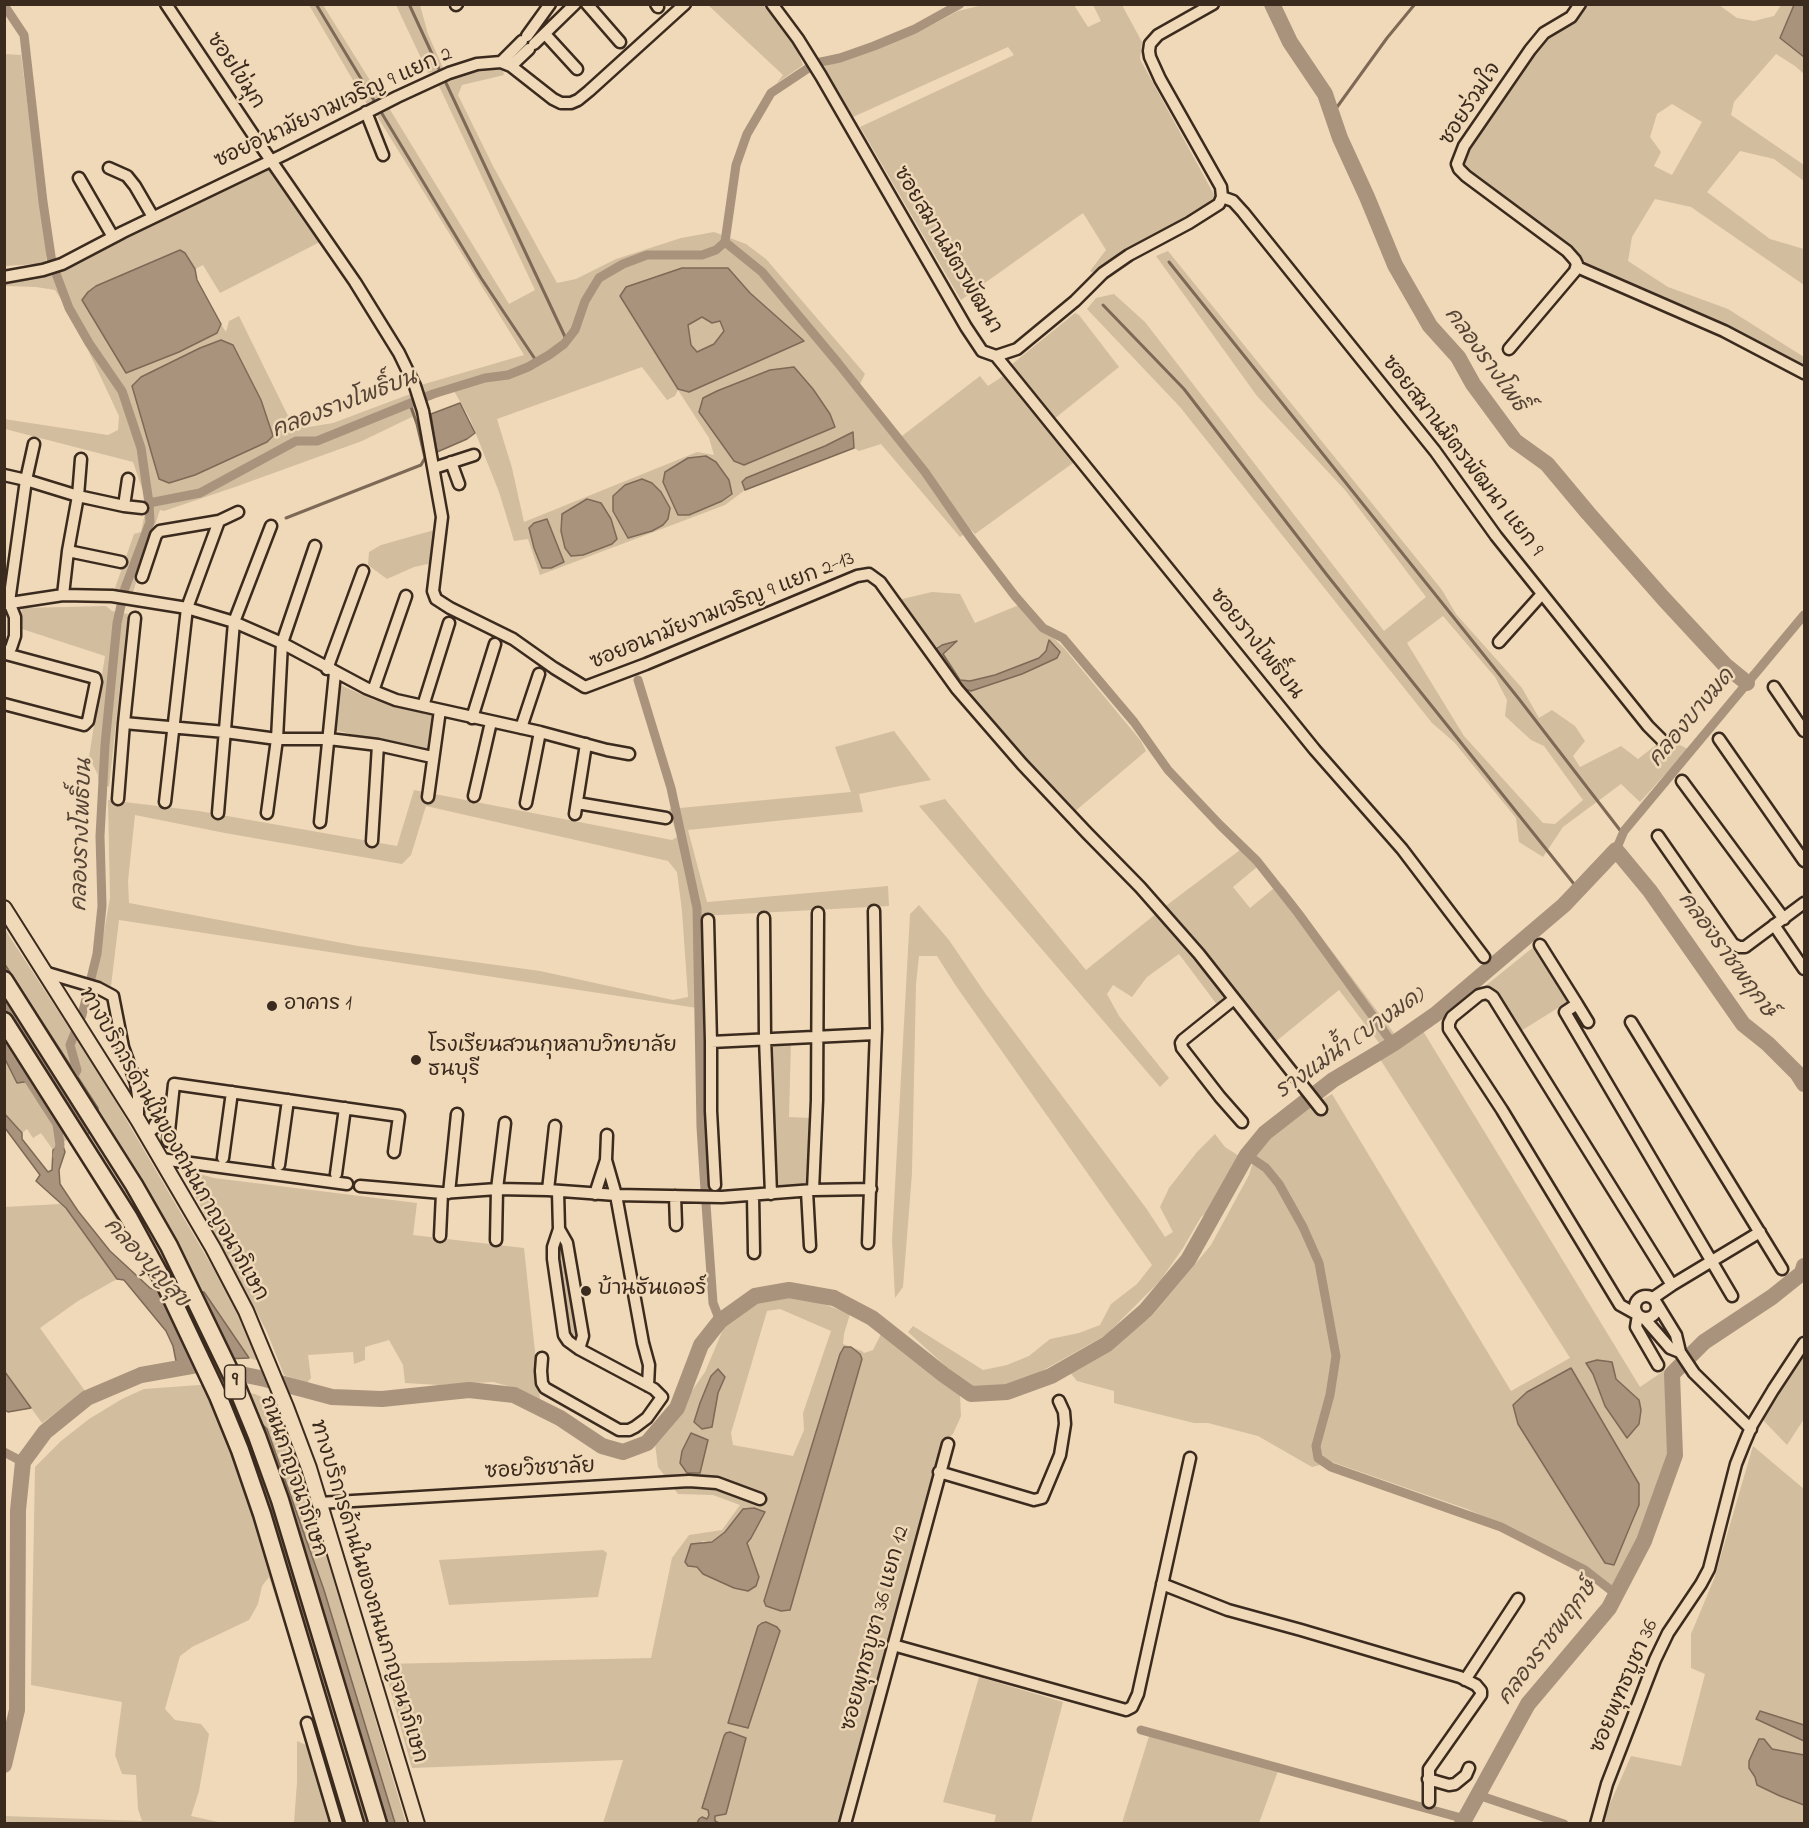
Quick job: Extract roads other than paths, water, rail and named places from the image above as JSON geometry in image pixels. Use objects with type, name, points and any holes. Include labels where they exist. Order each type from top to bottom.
[{"type":"highway","name":"ถนนกาญจนาภิเษก","points":[[4,980],[134,1185],[169,1246],[234,1380],[280,1500],[378,1824]]},
{"type":"highway","name":"ถนนกาญจนาภิเษก","points":[[4,1020],[129,1218],[167,1288],[218,1396],[262,1514],[356,1824]]},
{"type":"main road","name":"ทางบริการด้านในของถนนกาญจนาภิเษก","points":[[4,908],[138,1120],[150,1131],[160,1159],[213,1248],[246,1311],[267,1358],[305,1457],[417,1824]]},
{"type":"street","name":"ซอยไข่มุก","points":[[166,4],[272,160]]},
{"type":"street","points":[[532,39],[550,4]]},
{"type":"street","points":[[575,4],[532,39],[506,64],[561,103],[578,100],[685,4]]},
{"type":"street","points":[[587,4],[620,42]]},
{"type":"street","name":"ซอยสมานมิตรพัฒนา","points":[[772,4],[821,76],[956,311],[982,351],[996,356],[1017,350],[1075,301],[1103,273],[1129,255],[1214,208],[1222,197]]},
{"type":"street","points":[[1213,4],[1158,35],[1150,44],[1149,51],[1160,79],[1218,180],[1222,197]]},
{"type":"street","name":"ซอยร่วมใจ","points":[[1580,4],[1571,18],[1549,29],[1530,50],[1464,146],[1457,164],[1459,169],[1567,251],[1575,260],[1577,267],[1724,331],[1804,373]]},
{"type":"street","points":[[532,39],[577,69]]},
{"type":"street","name":"ซอยอนามัยงามเจริญ 9 แยก 2","points":[[4,277],[44,270],[62,264],[153,217],[449,73],[477,64],[506,64]]},
{"type":"street","points":[[375,108],[382,155]]},
{"type":"street","name":"ซอยอนามัยงามเจริญ 9 แยก 2-13","points":[[272,160],[355,282],[399,353],[415,386],[423,411],[442,517],[433,591],[436,599],[513,639],[585,687],[857,576],[865,574],[874,577],[957,689],[1022,764],[1140,887],[1199,954],[1321,1109]]},
{"type":"street","points":[[109,168],[127,176],[153,217]]},
{"type":"street","points":[[79,178],[113,237]]},
{"type":"street","name":"ซอยสมานมิตรพัฒนา แยก 9","points":[[1222,197],[1233,201],[1243,212],[1435,452],[1496,536],[1542,594],[1648,726],[1666,744]]},
{"type":"street","points":[[1509,349],[1577,267]]},
{"type":"street","name":"ซอยรางโพธิ์บน","points":[[996,356],[1315,750],[1402,849],[1484,957]]},
{"type":"street","points":[[5,653],[11,648],[15,636],[15,617],[7,603],[33,444]]},
{"type":"street","points":[[434,468],[474,455]]},
{"type":"street","points":[[63,595],[78,496],[81,459]]},
{"type":"street","points":[[451,462],[459,484]]},
{"type":"street","points":[[4,475],[78,496],[142,508]]},
{"type":"street","points":[[124,506],[128,479]]},
{"type":"street","points":[[142,578],[156,535],[160,531],[219,521],[238,512]]},
{"type":"street","points":[[165,802],[187,608],[219,521]]},
{"type":"street","points":[[218,813],[234,622],[271,526]]},
{"type":"street","points":[[267,813],[277,739],[282,643],[315,546]]},
{"type":"street","points":[[68,551],[121,562]]},
{"type":"street","points":[[320,822],[329,739],[331,671],[363,571]]},
{"type":"street","points":[[1499,642],[1542,594]]},
{"type":"street","points":[[7,603],[63,595],[111,596],[187,608],[234,622],[282,643],[331,671],[396,700],[629,754]]},
{"type":"street","points":[[373,691],[406,596]]},
{"type":"street","points":[[118,799],[135,618]]},
{"type":"street","points":[[423,706],[449,623]]},
{"type":"street","points":[[472,718],[495,644]]},
{"type":"street","points":[[4,704],[82,725],[88,721],[96,682],[95,678],[5,653]]},
{"type":"street","points":[[521,728],[539,674]]},
{"type":"street","points":[[1774,687],[1804,731]]},
{"type":"street","points":[[428,796],[440,710]]},
{"type":"street","points":[[474,796],[490,722]]},
{"type":"street","points":[[124,723],[277,739],[329,739],[378,745],[432,757]]},
{"type":"street","points":[[526,803],[540,732]]},
{"type":"street","points":[[1719,739],[1804,861]]},
{"type":"street","points":[[575,814],[586,744]]},
{"type":"street","points":[[372,841],[378,745]]},
{"type":"street","points":[[1682,781],[1779,922],[1804,969]]},
{"type":"street","points":[[577,802],[666,818]]},
{"type":"street","points":[[1658,836],[1733,944],[1739,947],[1745,947],[1804,903]]},
{"type":"street","points":[[868,1243],[872,1189],[875,1034],[874,911]]},
{"type":"street","points":[[810,1246],[810,1191],[817,1100],[818,913]]},
{"type":"street","points":[[764,918],[765,1038],[771,1194]]},
{"type":"street","points":[[708,920],[711,1111],[715,1185]]},
{"type":"street","points":[[1540,945],[1588,1022]]},
{"type":"street","points":[[44,972],[98,988],[113,996],[123,1047],[136,1083],[138,1120]]},
{"type":"street","points":[[1672,1285],[1493,997],[1487,993],[1479,995],[1452,1017],[1449,1029],[1502,1110],[1620,1305],[1641,1316],[1654,1315],[1655,1301],[1672,1285],[1760,1232]]},
{"type":"street","points":[[1234,999],[1180,1043],[1220,1097],[1242,1122]]},
{"type":"street","points":[[1577,1004],[1565,1012],[1713,1260],[1732,1296]]},
{"type":"street","points":[[1631,1022],[1782,1269]]},
{"type":"street","points":[[711,1042],[875,1034]]},
{"type":"street","points":[[168,1141],[174,1084],[399,1116],[394,1152]]},
{"type":"street","points":[[223,1158],[232,1092]]},
{"type":"street","points":[[279,1166],[288,1100]]},
{"type":"street","points":[[336,1174],[345,1108]]},
{"type":"street","points":[[440,1236],[457,1114]]},
{"type":"street","points":[[150,1131],[160,1131],[170,1123]]},
{"type":"street","points":[[496,1239],[496,1189],[505,1123]]},
{"type":"street","points":[[555,1126],[553,1191],[559,1229],[567,1243],[583,1336],[579,1349]]},
{"type":"street","points":[[595,1194],[606,1160],[607,1135]]},
{"type":"street","points":[[160,1159],[347,1184]]},
{"type":"street","points":[[606,1160],[616,1195],[649,1365],[648,1386]]},
{"type":"street","points":[[360,1186],[445,1193],[496,1189],[675,1196],[753,1196],[872,1189]]},
{"type":"street","points":[[675,1196],[676,1226]]},
{"type":"street","points":[[753,1196],[754,1253]]},
{"type":"street","points":[[542,1358],[540,1371],[545,1388],[619,1430],[629,1430],[647,1418],[662,1397],[654,1389],[568,1341],[562,1328],[553,1258],[553,1247],[559,1229]]},
{"type":"street","points":[[1684,1358],[1670,1348],[1641,1316],[1635,1308],[1637,1300],[1643,1296],[1655,1301],[1676,1335],[1684,1358],[1694,1373],[1751,1429]]},
{"type":"street","points":[[1641,1316],[1636,1327],[1658,1365]]},
{"type":"street","name":"ซอยพุทธบูชา 36","points":[[1596,1824],[1606,1784],[1655,1660],[1668,1633],[1709,1569],[1736,1464],[1751,1429],[1804,1343]]},
{"type":"street","points":[[939,1472],[1034,1500],[1042,1498],[1060,1455],[1065,1424],[1064,1412],[1059,1401]]},
{"type":"street","name":"ซอยพุทธบูชา 36 แยก 12","points":[[845,1824],[948,1444]]},
{"type":"street","points":[[893,1645],[1126,1710],[1135,1704],[1138,1694],[1190,1458]]},
{"type":"street","name":"ซอยวิชชาลัย","points":[[319,1503],[689,1481],[717,1483],[760,1499]]},
{"type":"street","points":[[1162,1584],[1228,1610],[1312,1633],[1476,1685],[1481,1695],[1429,1769],[1430,1802]]},
{"type":"street","points":[[1465,1680],[1518,1599]]},
{"type":"street","points":[[307,1723],[337,1824]]},
{"type":"street","points":[[1428,1779],[1449,1785],[1455,1784],[1466,1775],[1469,1768]]},
{"type":"waterway","points":[[316,4],[481,278],[537,362]]},
{"type":"waterway","points":[[409,4],[439,69]]},
{"type":"waterway","name":"คลองรางโพธิ์บน","points":[[70,1083],[77,1070],[70,1045],[82,1015],[97,954],[102,906],[100,836],[105,745],[117,623],[125,588],[150,522],[149,503],[200,493],[296,441],[317,441],[433,394],[485,378],[508,375],[549,355],[564,344],[575,330],[585,301],[599,278],[623,264],[647,255],[702,255],[716,250],[725,242],[736,165],[747,134],[771,93],[816,63],[840,58],[874,46],[915,29],[960,4]]},
{"type":"waterway","name":"คลองรางโพธิ์","points":[[1272,4],[1290,42],[1325,94],[1340,138],[1395,265],[1430,326],[1458,357],[1473,384],[1515,441],[1547,464],[1663,598],[1725,665],[1747,683]]},
{"type":"waterway","points":[[1332,114],[1387,38],[1415,4]]},
{"type":"waterway","points":[[4,5],[24,35],[52,263],[69,308],[89,343],[122,391],[141,448],[149,503]]},
{"type":"waterway","points":[[446,83],[567,341]]},
{"type":"waterway","points":[[725,242],[762,272],[838,363],[925,472],[1015,596],[1043,628],[1063,638],[1134,722],[1168,770],[1257,861],[1298,913],[1393,1044]]},
{"type":"waterway","points":[[1169,262],[1519,699],[1623,834]]},
{"type":"waterway","points":[[1103,305],[1184,389],[1327,575],[1578,889]]},
{"type":"waterway","points":[[286,518],[421,465],[425,458],[410,404]]},
{"type":"waterway","name":"คลองบางมด","points":[[1616,850],[1624,831],[1804,615]]},
{"type":"waterway","points":[[638,680],[671,788],[697,908],[701,1127],[705,1190]]},
{"type":"waterway","name":"รางแม่น้ำ (บางมด)","points":[[4,1765],[17,1710],[18,1510],[23,1462],[45,1432],[87,1398],[141,1375],[197,1365],[265,1379],[332,1397],[382,1399],[469,1390],[514,1395],[560,1418],[602,1446],[623,1452],[647,1443],[677,1408],[701,1345],[720,1321],[755,1296],[789,1290],[834,1298],[872,1318],[971,1394],[1007,1392],[1051,1376],[1107,1344],[1146,1310],[1188,1260],[1247,1155],[1265,1133],[1333,1080],[1393,1044],[1436,1014],[1564,905],[1616,850],[1650,891],[1743,1024],[1768,1044],[1797,1073],[1804,1084]]},
{"type":"waterway","points":[[23,1071],[57,1124]]},
{"type":"waterway","name":"คลองรางโพธิ์บน","points":[[57,1156],[60,1145],[57,1124],[61,1111]]},
{"type":"waterway","points":[[1247,1155],[1266,1168],[1279,1184],[1303,1227],[1319,1263],[1336,1356],[1330,1395],[1316,1446],[1318,1458],[1331,1467],[1501,1527],[1585,1570],[1617,1595]]},
{"type":"waterway","points":[[706,1204],[713,1303],[720,1321]]},
{"type":"waterway","name":"คลองราชพฤกษ์","points":[[1462,1824],[1528,1704],[1609,1608],[1644,1541],[1675,1455],[1672,1374],[1704,1342],[1772,1297],[1802,1273],[1804,1266]]},
{"type":"waterway","name":"คลองบุญสุข","points":[[203,1352],[221,1369]]},
{"type":"waterway","points":[[4,1452],[23,1462]]},
{"type":"waterway","points":[[1141,1730],[1465,1819]]},
{"type":"waterway","points":[[1478,1795],[1564,1824]]},
{"type":"place","name":"อาคาร 1","points":[[272,1006]]},
{"type":"place","name":"โรงเรียนสวนกุหลาบวิทยาลัย ธนบุรี","points":[[416,1060]]},
{"type":"place","name":"บ้านธันเดอร์","points":[[586,1291]]}]
